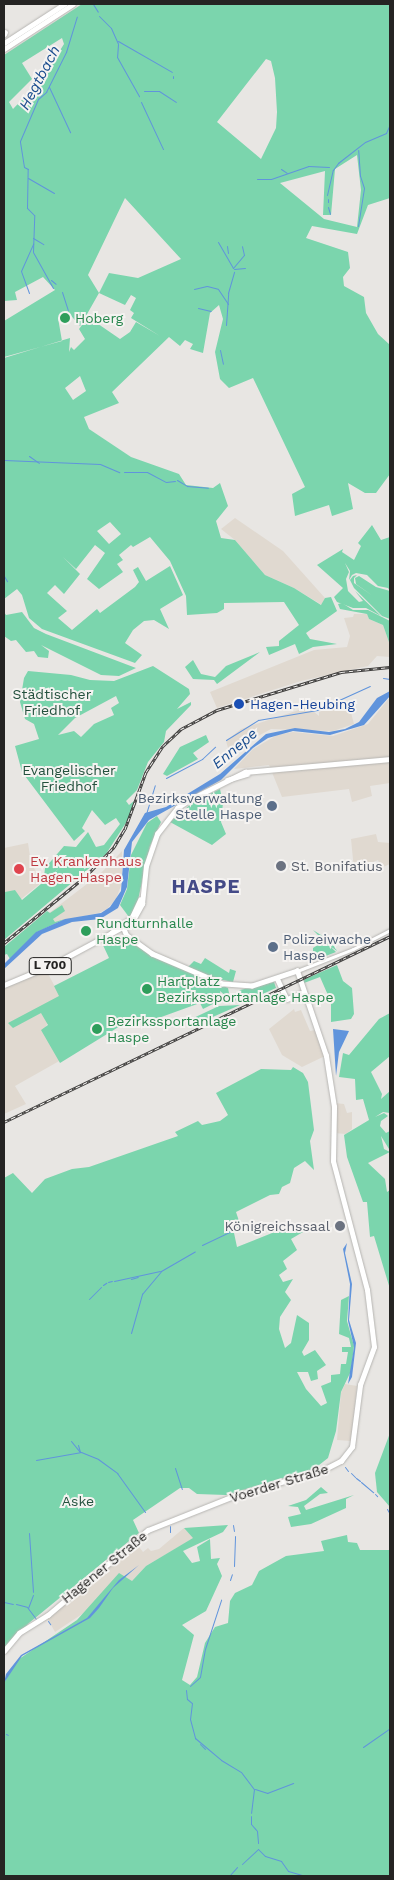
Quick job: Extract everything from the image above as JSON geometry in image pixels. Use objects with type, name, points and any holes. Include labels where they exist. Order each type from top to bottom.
[{"type":"highway","points":[[4,43],[64,4]]},
{"type":"highway","points":[[4,49],[73,4]]},
{"type":"main road","name":"L 700","points":[[107,936],[123,928],[138,911],[148,857],[164,820],[177,808],[227,780],[248,773],[390,758]]},
{"type":"main road","name":"L 700","points":[[4,986],[123,928]]},
{"type":"main road","points":[[123,928],[127,936],[152,954],[214,982],[243,987],[297,971],[304,992],[288,999],[277,978]]},
{"type":"main road","name":"L 700","points":[[114,934],[127,936]]},
{"type":"main road","name":"Voerder Straße","points":[[218,1503],[325,1469],[348,1454],[353,1442],[360,1385],[374,1347],[367,1290],[333,1161],[334,1104],[327,1059],[304,992]]},
{"type":"main road","name":"Hagener Straße","points":[[4,1651],[19,1633],[48,1615],[148,1530],[218,1503]]},
{"type":"street","points":[[297,971],[353,949],[390,930]]},
{"type":"shaded area","points":[[235,518],[283,551],[325,598],[322,605],[294,588],[265,575],[235,540],[221,529]]},
{"type":"shaded area","points":[[354,614],[367,614],[369,619],[383,625],[390,645],[390,657],[377,656],[368,666],[301,681],[217,708],[210,692],[314,650],[347,647],[350,636],[344,618],[353,617]]},
{"type":"shaded area","points":[[390,697],[390,783],[370,786],[372,796],[352,802],[349,789],[282,797],[269,765],[234,769],[253,749],[277,735],[293,732],[333,736],[368,724]]},
{"type":"shaded area","points":[[348,701],[354,724],[333,731],[271,729],[249,741],[231,758],[226,741],[241,729],[308,707],[319,716],[319,712]]},
{"type":"shaded area","points":[[376,834],[378,842],[390,843],[390,864],[381,868],[378,860],[354,870],[351,839]]},
{"type":"shaded area","name":"Ev. Krankenhaus Hagen-Haspe","points":[[28,843],[31,863],[42,882],[20,900],[15,890],[4,894],[4,848]]},
{"type":"shaded area","points":[[122,851],[122,883],[116,899],[107,909],[99,913],[55,922],[49,913],[100,874]]},
{"type":"shaded area","points":[[46,970],[61,998],[43,1032],[61,1060],[15,1086],[26,1104],[4,1114],[4,988]]},
{"type":"shaded area","points":[[294,1009],[295,1012],[301,1010],[310,1031],[316,1030],[325,1056],[302,1067],[282,1055],[269,1029]]},
{"type":"shaded area","points":[[335,1103],[344,1104],[347,1113],[352,1112],[352,1129],[346,1134],[334,1133]]},
{"type":"shaded area","points":[[345,1384],[357,1386],[351,1441],[337,1440],[341,1393]]},
{"type":"shaded area","points":[[184,1528],[194,1538],[146,1566],[132,1581],[55,1632],[46,1616],[134,1540],[143,1552],[148,1548],[151,1551],[159,1549]]},
{"type":"green space","points":[[82,4],[390,4],[390,198],[368,205],[357,234],[312,226],[306,238],[348,252],[350,268],[343,277],[344,286],[364,297],[366,313],[378,334],[390,345],[390,474],[376,493],[365,493],[348,483],[353,509],[332,516],[329,505],[295,516],[292,494],[305,487],[253,378],[229,388],[220,379],[215,352],[223,319],[219,305],[210,313],[203,353],[190,349],[193,344],[185,340],[180,346],[169,337],[112,392],[119,403],[84,417],[89,429],[131,457],[179,474],[186,485],[213,488],[220,483],[228,506],[216,521],[221,538],[235,540],[265,575],[294,588],[321,605],[325,598],[331,597],[337,611],[306,633],[310,639],[337,644],[313,647],[299,654],[295,644],[269,655],[266,647],[279,646],[279,641],[299,625],[284,602],[224,603],[224,609],[217,613],[187,615],[186,596],[170,561],[150,537],[133,547],[131,545],[119,555],[123,560],[117,564],[123,572],[99,589],[87,579],[105,553],[95,545],[76,569],[63,557],[80,574],[64,594],[55,585],[47,593],[67,611],[58,618],[72,630],[97,609],[100,613],[135,587],[139,582],[133,570],[138,567],[146,581],[170,566],[183,595],[160,609],[169,629],[154,620],[144,621],[133,630],[125,643],[142,655],[135,663],[42,629],[29,618],[22,595],[17,589],[4,599],[4,358],[41,347],[4,357],[4,321],[55,290],[43,277],[15,292],[17,300],[4,301],[4,55]],"holes":[[[62,38],[64,44],[42,79],[13,109],[9,102],[32,79],[22,63]],[[266,59],[271,61],[275,78],[276,128],[261,159],[217,122]],[[357,155],[361,190],[357,227],[324,219],[280,183],[325,171],[323,215],[331,215],[335,169]],[[125,198],[181,259],[138,278],[109,273],[99,293],[88,275]],[[99,293],[125,305],[131,295],[136,298],[130,310],[134,313],[131,318],[160,336],[136,322],[130,332],[120,339],[88,317],[79,329],[85,339],[74,350],[71,347],[69,352],[70,338],[62,340],[58,318],[62,315],[63,320],[67,320],[68,316],[63,314],[67,311],[80,326]],[[80,376],[86,391],[73,400],[65,388]],[[110,522],[121,534],[109,544],[97,531]]]},
{"type":"green space","points":[[372,525],[381,540],[390,537],[390,591],[388,588],[378,586],[367,575],[356,573],[349,580],[350,571],[345,563],[349,572],[346,579],[348,591],[359,602],[363,601],[355,591],[381,616],[366,608],[353,608],[337,602],[334,597],[343,588],[317,565],[343,549],[342,552],[354,560],[361,546],[358,543]]},
{"type":"green space","points":[[357,575],[354,578],[354,583],[373,596],[356,584],[355,578],[359,576],[376,587],[390,591],[390,619],[382,616],[354,588],[350,580],[353,576]]},
{"type":"green space","points":[[342,603],[353,610],[368,610],[390,621],[390,645],[383,625],[369,619],[367,614],[340,609],[338,604]]},
{"type":"green space","points":[[4,612],[6,615],[22,612],[34,628],[46,634],[136,668],[119,676],[101,675],[41,645],[49,651],[48,658],[38,657],[34,651],[26,652],[16,640],[11,641],[4,636]]},
{"type":"green space","points":[[260,652],[217,684],[214,680],[193,679],[185,667],[193,660],[201,674],[215,677],[226,666]]},
{"type":"green space","points":[[153,666],[189,689],[190,694],[177,709],[191,702],[191,705],[166,731],[164,742],[148,762],[137,790],[126,801],[129,805],[134,801],[129,818],[106,854],[4,940],[5,892],[15,890],[22,900],[61,867],[47,878],[44,877],[45,868],[64,846],[76,847],[88,832],[96,847],[104,845],[120,824],[116,818],[105,825],[92,810],[82,828],[85,831],[74,841],[22,772],[15,746],[39,739],[34,724],[25,719],[20,702],[24,678],[28,671],[71,675],[90,680],[114,681]],"holes":[[[116,696],[119,703],[111,708],[114,715],[94,724],[81,737],[74,731],[58,735],[75,718]]]},
{"type":"green space","points":[[206,735],[209,742],[193,753],[198,759],[167,776],[163,774],[180,747]]},
{"type":"green space","points":[[220,789],[223,803],[221,822],[226,834],[212,845],[170,822],[192,803]]},
{"type":"green space","points":[[157,816],[161,822],[150,846],[136,909],[129,917],[120,905],[127,889],[131,855],[147,823]]},
{"type":"green space","points":[[62,905],[65,911],[53,919],[55,922],[65,919],[37,932],[10,959],[7,954],[4,955],[4,947],[47,911],[50,913]]},
{"type":"green space","points":[[313,930],[332,942],[337,951],[330,946],[336,952],[313,961],[313,948],[324,941]]},
{"type":"green space","points":[[119,936],[159,959],[228,988],[230,998],[225,1002],[228,998],[220,991],[221,1000],[203,1009],[200,1003],[153,1020],[125,1023],[60,1063],[41,1030],[48,1025],[41,1013],[13,1028],[8,1023],[59,996],[54,986],[109,958],[102,943]]},
{"type":"green space","points":[[205,958],[229,973],[230,969],[236,971],[233,982],[213,978],[188,967],[194,961],[201,964]]},
{"type":"green space","points":[[337,965],[343,981],[352,988],[354,1014],[351,1019],[331,1022],[331,1002],[320,977],[304,983],[303,980]]},
{"type":"green space","points":[[274,982],[276,988],[239,1003],[235,1000],[240,990]]},
{"type":"green space","points":[[240,1005],[190,1027],[187,1021],[219,1006]]},
{"type":"green space","points":[[390,1013],[390,1056],[371,1072],[382,1094],[381,1099],[390,1091],[390,1113],[383,1112],[375,1117],[384,1113],[388,1116],[381,1121],[380,1126],[386,1133],[390,1131],[389,1149],[381,1136],[384,1149],[390,1152],[368,1163],[385,1179],[387,1192],[390,1190],[390,1289],[374,1236],[370,1237],[367,1202],[363,1202],[347,1157],[344,1135],[369,1120],[363,1099],[356,1100],[355,1079],[339,1077],[343,1053],[349,1055],[379,1019]]},
{"type":"green space","name":"Aske","points":[[293,1067],[303,1073],[308,1082],[314,1130],[310,1141],[314,1170],[305,1161],[294,1168],[290,1183],[282,1187],[279,1194],[270,1195],[236,1212],[241,1227],[234,1233],[237,1247],[292,1225],[301,1226],[303,1232],[291,1239],[297,1250],[283,1261],[287,1269],[279,1275],[283,1282],[293,1279],[285,1292],[291,1300],[280,1317],[279,1329],[285,1348],[291,1343],[297,1315],[309,1323],[309,1340],[302,1352],[304,1356],[315,1350],[326,1365],[317,1371],[318,1379],[311,1381],[308,1372],[297,1372],[306,1389],[321,1406],[327,1403],[321,1386],[331,1382],[331,1375],[340,1374],[341,1364],[346,1364],[348,1352],[342,1352],[342,1347],[351,1347],[349,1338],[339,1334],[341,1300],[349,1296],[347,1321],[354,1346],[351,1371],[341,1392],[336,1431],[328,1458],[314,1469],[226,1495],[197,1494],[189,1488],[180,1488],[133,1520],[139,1533],[29,1623],[4,1650],[4,1178],[13,1173],[32,1193],[45,1179],[72,1169],[89,1167],[178,1136],[175,1132],[198,1121],[202,1125],[220,1121],[228,1115],[216,1093],[261,1069],[291,1070]]},
{"type":"green space","points":[[390,1433],[390,1507],[377,1492],[375,1473]]},
{"type":"green space","points":[[321,1487],[328,1493],[320,1494],[304,1506],[306,1510],[354,1495],[346,1499],[346,1508],[311,1524],[291,1527],[288,1517],[301,1514],[298,1507],[288,1506],[306,1500]]},
{"type":"green space","points":[[228,1525],[223,1532],[183,1551],[192,1563],[200,1561],[197,1547],[210,1539],[211,1559],[220,1558],[217,1564],[222,1576],[206,1611],[182,1625],[194,1635],[182,1680],[190,1685],[197,1677],[205,1643],[215,1627],[228,1623],[230,1601],[235,1593],[252,1585],[259,1571],[286,1556],[324,1551],[321,1541],[347,1535],[348,1542],[357,1543],[360,1550],[390,1550],[390,1876],[4,1876],[4,1683],[13,1667],[19,1659],[77,1620],[119,1573],[132,1581],[146,1566],[193,1538],[184,1528]]},
{"type":"water","points":[[390,691],[390,696],[364,725],[330,735],[293,731],[268,738],[253,748],[221,780],[149,820],[132,842],[127,887],[118,908],[100,919],[72,922],[42,934],[4,969],[4,964],[36,932],[65,919],[101,913],[110,907],[121,891],[124,850],[145,813],[166,807],[220,774],[266,734],[295,728],[329,732],[345,729],[359,722],[377,698]]},
{"type":"water","points":[[333,1029],[349,1031],[339,1052],[336,1076]]},
{"type":"water","points":[[347,1243],[345,1253],[352,1284],[349,1320],[356,1343],[352,1377],[348,1384],[354,1347],[348,1321],[350,1284],[343,1249]]},
{"type":"water","points":[[139,1565],[113,1588],[90,1618],[22,1656],[4,1683],[6,1674],[21,1655],[87,1618],[119,1580]]},
{"type":"waterway","points":[[93,4],[98,12]]},
{"type":"waterway","points":[[99,16],[111,28],[118,44],[117,57],[139,96]]},
{"type":"waterway","name":"Hegtbach","points":[[53,288],[33,252],[34,215],[27,208],[28,169],[24,167],[20,141],[38,99],[46,92],[66,52],[77,17]]},
{"type":"waterway","points":[[118,41],[172,72]]},
{"type":"waterway","points":[[49,87],[70,132]]},
{"type":"waterway","points":[[144,91],[159,91],[176,102]]},
{"type":"waterway","points":[[141,102],[163,149]]},
{"type":"waterway","points":[[327,195],[333,170],[338,163],[365,142],[386,133],[390,124]]},
{"type":"waterway","points":[[358,150],[360,176],[364,188],[358,226]]},
{"type":"waterway","points":[[257,179],[271,179],[308,166],[329,167]]},
{"type":"waterway","points":[[281,169],[287,173]]},
{"type":"waterway","points":[[28,178],[54,193]]},
{"type":"waterway","points":[[328,207],[330,214]]},
{"type":"waterway","points":[[33,238],[43,244]]},
{"type":"waterway","points":[[218,242],[233,268],[244,255],[242,246]]},
{"type":"waterway","points":[[29,293],[21,271],[33,244]]},
{"type":"waterway","points":[[227,246],[228,253]]},
{"type":"waterway","points":[[234,269],[245,268]]},
{"type":"waterway","points":[[226,325],[228,293],[234,272]]},
{"type":"waterway","name":"Hegtbach","points":[[51,280],[56,284]]},
{"type":"waterway","points":[[194,289],[207,286],[218,289],[228,304]]},
{"type":"waterway","points":[[62,292],[68,310]]},
{"type":"waterway","points":[[198,308],[211,311]]},
{"type":"waterway","points":[[220,350],[223,364]]},
{"type":"waterway","points":[[29,456],[39,463]]},
{"type":"waterway","points":[[4,460],[100,464],[119,472]]},
{"type":"waterway","points":[[124,472],[147,472],[166,482],[175,481]]},
{"type":"waterway","points":[[177,480],[187,486],[208,488]]},
{"type":"waterway","points":[[4,576],[7,581]]},
{"type":"waterway","points":[[383,678],[390,679]]},
{"type":"waterway","points":[[226,740],[258,720],[317,710],[370,686]]},
{"type":"waterway","name":"Ennepe","points":[[166,778],[202,759],[215,747]]},
{"type":"waterway","name":"Ennepe","points":[[146,814],[155,785]]},
{"type":"waterway","points":[[202,1245],[242,1226]]},
{"type":"waterway","points":[[131,1333],[142,1294],[161,1271],[195,1251]]},
{"type":"waterway","points":[[114,1281],[160,1271]]},
{"type":"waterway","points":[[131,1279],[138,1277]]},
{"type":"waterway","points":[[108,1282],[112,1281]]},
{"type":"waterway","points":[[89,1299],[101,1287]]},
{"type":"waterway","points":[[71,1441],[80,1452]]},
{"type":"waterway","points":[[78,1445],[80,1452]]},
{"type":"waterway","points":[[36,1460],[81,1452],[98,1459],[117,1473],[145,1512]]},
{"type":"waterway","points":[[345,1467],[348,1471]]},
{"type":"waterway","points":[[175,1468],[182,1489]]},
{"type":"waterway","points":[[351,1473],[355,1477]]},
{"type":"waterway","points":[[356,1478],[360,1481]]},
{"type":"waterway","points":[[361,1482],[373,1492]]},
{"type":"waterway","points":[[387,1509],[390,1514]]},
{"type":"waterway","points":[[233,1525],[234,1531]]},
{"type":"waterway","points":[[170,1526],[170,1532]]},
{"type":"waterway","points":[[29,1533],[33,1592]]},
{"type":"waterway","points":[[234,1566],[235,1536]]},
{"type":"waterway","points":[[230,1580],[232,1574]]},
{"type":"waterway","points":[[28,1608],[33,1595]]},
{"type":"waterway","points":[[190,1686],[200,1677],[205,1649],[221,1600]]},
{"type":"waterway","points":[[4,1602],[13,1604]]},
{"type":"waterway","points":[[16,1604],[27,1607],[36,1619]]},
{"type":"waterway","points":[[186,1690],[187,1699],[192,1703],[190,1719],[195,1738],[221,1760],[241,1772],[254,1789],[251,1813]]},
{"type":"waterway","points":[[363,1747],[390,1728]]},
{"type":"waterway","points":[[200,1744],[205,1749]]},
{"type":"waterway","points":[[255,1789],[267,1793],[293,1783]]},
{"type":"waterway","points":[[251,1816],[251,1824],[257,1831],[258,1843]]},
{"type":"waterway","points":[[242,1864],[258,1849],[265,1856],[281,1861],[288,1871],[305,1876]]},
{"type":"waterway","points":[[229,1876],[237,1867]]},
{"type":"railway","points":[[4,943],[87,875],[114,847],[125,829],[146,772],[163,746],[181,729],[217,710],[341,672],[390,667]]},
{"type":"railway","points":[[4,1122],[390,936]]},
{"type":"place","name":"Hoberg","points":[[65,318]]},
{"type":"place","name":"Hagen-Heubing","points":[[239,704]]},
{"type":"place","name":"Bezirksverwaltung Stelle Haspe","points":[[272,806]]},
{"type":"place","name":"St. Bonifatius","points":[[281,866]]},
{"type":"place","name":"Ev. Krankenhaus Hagen-Haspe","points":[[19,869]]},
{"type":"place","name":"Rundturnhalle Haspe","points":[[86,931]]},
{"type":"place","name":"Polizeiwache Haspe","points":[[273,947]]},
{"type":"place","name":"Hartplatz Bezirkssportanlage Haspe","points":[[147,989]]},
{"type":"place","name":"Bezirkssportanlage Haspe","points":[[97,1029]]},
{"type":"place","name":"Königreichssaal","points":[[340,1226]]},
{"type":"district","name":"HASPE","points":[[206,887]]},
{"type":"park label","name":"Städtischer Friedhof","points":[[52,702]]},
{"type":"park label","name":"Evangelischer Friedhof","points":[[69,778]]}]
